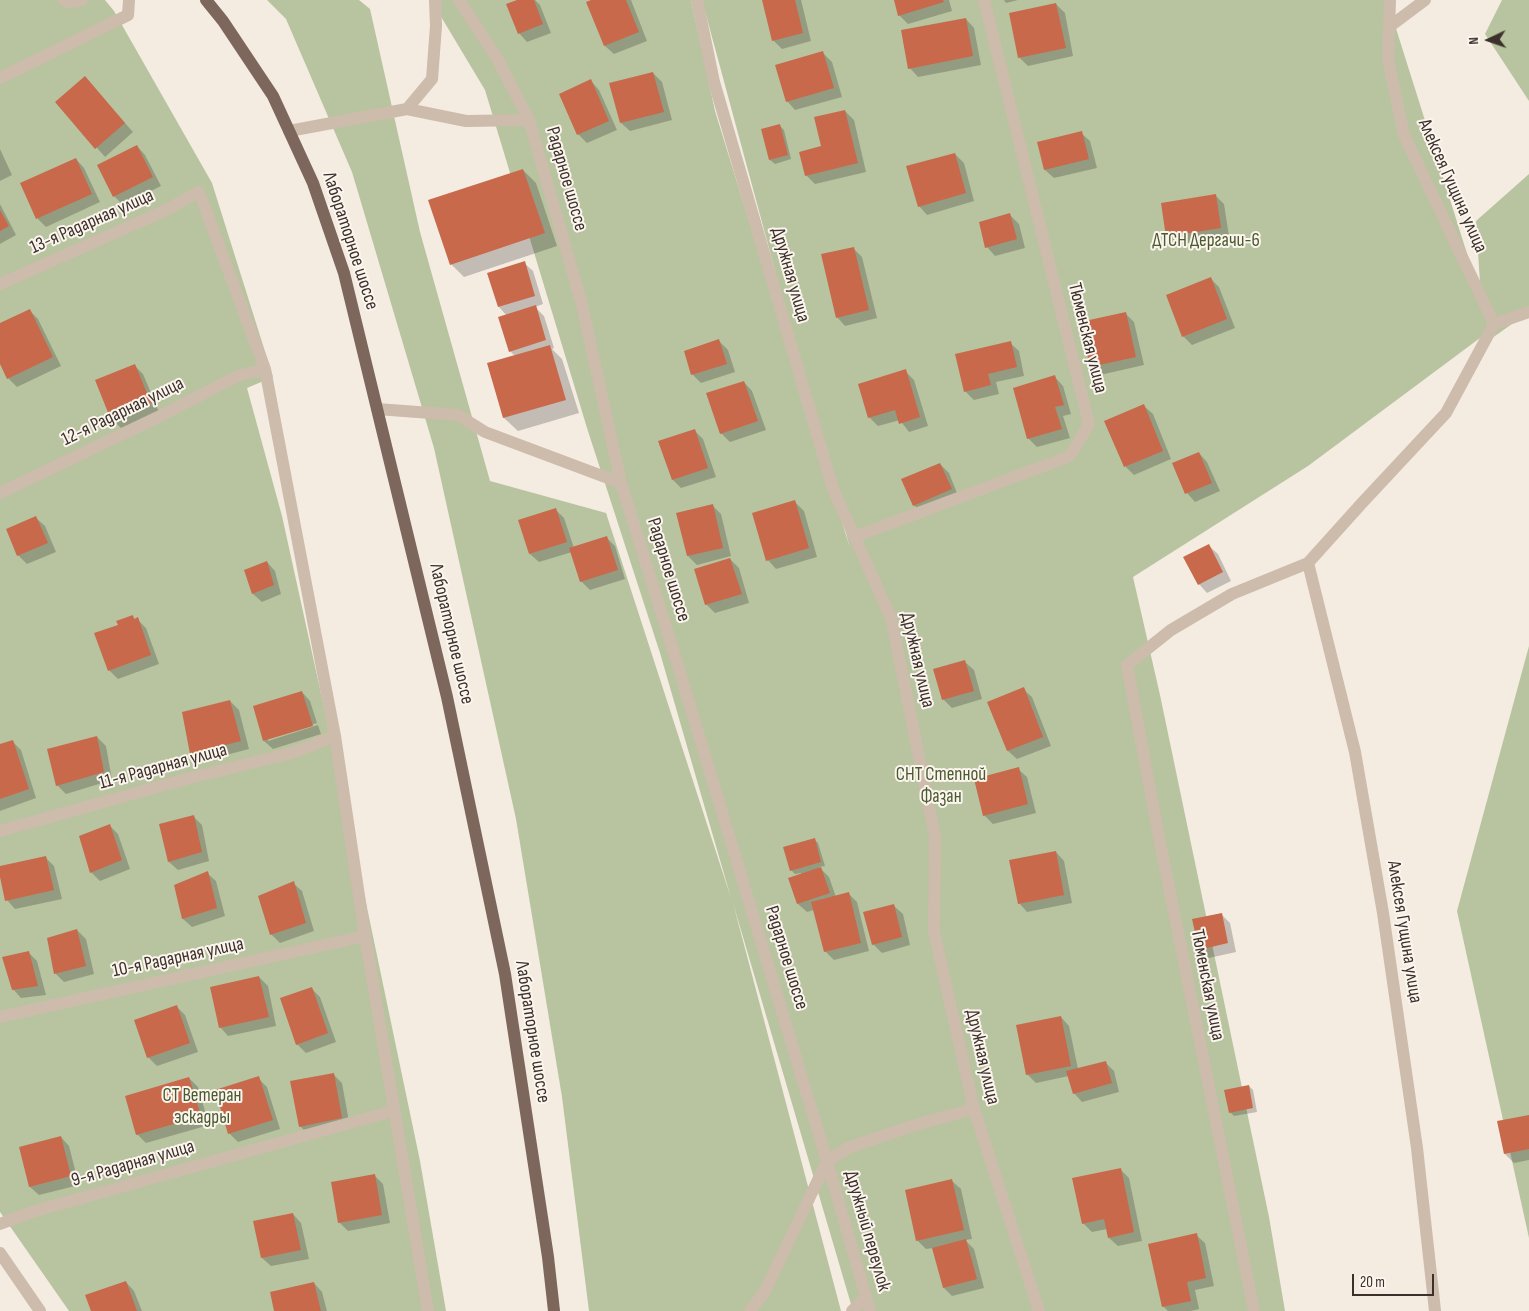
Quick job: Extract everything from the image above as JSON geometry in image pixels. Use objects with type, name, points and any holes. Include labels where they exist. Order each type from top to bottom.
[{"type":"main road","name":"Лабораторное шоссе","points":[[206,0],[223,21],[273,96],[313,183],[344,273],[447,697],[505,974],[548,1257],[554,1311]]},
{"type":"street","points":[[64,0],[68,2],[82,0]]},
{"type":"street","points":[[0,78],[128,15],[129,0]]},
{"type":"street","points":[[407,109],[432,79],[436,26],[435,0]]},
{"type":"street","name":"Радарное шоссе","points":[[459,0],[498,60],[529,120],[582,305],[621,483],[827,1161]]},
{"type":"street","name":"Дружная улица","points":[[697,0],[714,82],[834,489],[891,618],[935,837],[934,932],[974,1109],[1039,1311]]},
{"type":"street","name":"Тюменская улица","points":[[854,536],[1070,456],[1089,424],[984,0]]},
{"type":"street","name":"Алексея Гущина улица","points":[[1390,0],[1388,59],[1404,135],[1494,324]]},
{"type":"street","points":[[1389,27],[1425,0]]},
{"type":"street","points":[[289,131],[407,109],[466,121],[529,120]]},
{"type":"street","name":"13-я Радарная улица","points":[[0,284],[164,211],[199,192],[265,369]]},
{"type":"street","points":[[1308,563],[1446,414],[1494,324],[1529,312]]},
{"type":"street","points":[[265,369],[335,736],[364,936],[428,1311]]},
{"type":"street","name":"12-я Радарная улица","points":[[0,494],[238,376],[265,369]]},
{"type":"street","points":[[377,409],[458,415],[485,432],[621,483]]},
{"type":"street","name":"Тюменская улица","points":[[1254,1311],[1162,852],[1127,665],[1170,630],[1232,594],[1308,563]]},
{"type":"street","name":"Алексея Гущина улица","points":[[1308,563],[1355,752],[1383,913],[1416,1148],[1435,1311]]},
{"type":"street","name":"11-я Радарная улица","points":[[0,831],[186,778],[295,752],[335,736]]},
{"type":"street","name":"10-я Радарная улица","points":[[0,1017],[364,936]]},
{"type":"street","points":[[750,1311],[765,1291],[827,1161],[850,1147],[915,1125],[974,1109]]},
{"type":"street","name":"9-я Радарная улица","points":[[0,1224],[36,1211],[394,1111]]},
{"type":"street","name":"Дружный переулок","points":[[827,1161],[870,1311]]},
{"type":"street","points":[[0,1253],[40,1311]]},
{"type":"street","points":[[852,1311],[866,1297]]},
{"type":"green space","name":"СТ Ветеран эскадры","points":[[0,0],[105,0],[114,11],[212,183],[273,377],[247,388],[282,516],[347,812],[420,1161],[446,1311],[69,1311],[0,1212]]},
{"type":"green space","points":[[267,0],[359,0],[370,9],[420,232],[490,481],[606,513],[731,898],[660,653],[587,428],[485,90],[431,0],[691,0],[715,111],[850,548],[702,0],[1387,0],[1481,298],[1476,221],[1529,174],[1529,312],[1485,343],[1484,335],[1308,466],[1133,577],[1160,695],[1269,1217],[1285,1311],[853,1311],[733,903],[841,1311],[589,1311],[562,1097],[516,819],[434,448],[352,172],[286,19]]},
{"type":"green space","points":[[1502,0],[1529,0],[1529,101],[1485,34]]},
{"type":"green space","points":[[1529,646],[1529,1238],[1457,911]]},
{"type":"building","points":[[517,0],[534,0],[543,24],[518,34],[506,4]]},
{"type":"building","points":[[591,0],[626,0],[639,32],[604,46],[586,2]]},
{"type":"building","points":[[762,0],[795,0],[803,33],[772,41]]},
{"type":"building","points":[[894,0],[943,0],[944,2],[898,16]]},
{"type":"building","points":[[1056,3],[1066,48],[1018,58],[1009,13]]},
{"type":"building","points":[[966,18],[973,56],[908,69],[901,30]]},
{"type":"building","points":[[823,51],[834,88],[786,102],[775,65]]},
{"type":"building","points":[[653,72],[664,112],[620,123],[609,83]]},
{"type":"building","points":[[85,76],[125,123],[95,149],[55,102]]},
{"type":"building","points":[[591,79],[609,121],[577,135],[559,94]]},
{"type":"building","points":[[845,110],[858,163],[805,176],[799,152],[821,146],[814,117]]},
{"type":"building","points":[[780,124],[788,155],[769,160],[761,129]]},
{"type":"building","points":[[1082,131],[1089,159],[1044,170],[1037,142]]},
{"type":"building","points":[[137,145],[153,177],[113,197],[97,165]]},
{"type":"building","points":[[955,153],[966,193],[918,207],[906,166]]},
{"type":"building","points":[[76,158],[92,194],[36,219],[20,183]]},
{"type":"building","points":[[523,169],[545,233],[450,265],[428,200]]},
{"type":"building","points":[[1216,194],[1221,228],[1166,237],[1161,203]]},
{"type":"building","points":[[0,210],[9,226],[0,231]]},
{"type":"building","points":[[1010,213],[1017,239],[985,248],[979,222]]},
{"type":"building","points":[[854,247],[869,310],[836,318],[821,254]]},
{"type":"building","points":[[525,261],[535,296],[498,307],[487,273]]},
{"type":"building","points":[[1211,277],[1227,319],[1182,337],[1166,295]]},
{"type":"building","points":[[536,305],[546,340],[509,352],[498,317]]},
{"type":"building","points":[[30,309],[53,357],[7,379],[0,364],[0,323]]},
{"type":"building","points":[[1126,312],[1136,357],[1090,367],[1080,322]]},
{"type":"building","points":[[719,339],[727,364],[691,375],[684,351]]},
{"type":"building","points":[[1011,341],[1017,367],[988,374],[991,385],[964,392],[955,354]]},
{"type":"building","points":[[550,345],[566,400],[503,418],[487,363]]},
{"type":"building","points":[[135,364],[151,403],[111,420],[95,380]]},
{"type":"building","points":[[906,369],[920,417],[899,424],[895,410],[868,418],[858,384]]},
{"type":"building","points":[[1055,375],[1064,405],[1055,407],[1062,429],[1027,439],[1013,388]]},
{"type":"building","points":[[744,381],[758,421],[720,434],[706,393]]},
{"type":"building","points":[[1144,404],[1163,451],[1124,467],[1104,421]]},
{"type":"building","points":[[695,429],[708,468],[672,480],[658,441]]},
{"type":"building","points":[[1199,452],[1212,483],[1185,494],[1172,463]]},
{"type":"building","points":[[940,463],[952,489],[913,506],[901,479]]},
{"type":"building","points":[[795,500],[809,548],[766,561],[752,513]]},
{"type":"building","points":[[713,504],[723,548],[687,556],[676,513]]},
{"type":"building","points":[[556,508],[567,542],[529,554],[518,520]]},
{"type":"building","points":[[36,516],[48,543],[17,556],[6,529]]},
{"type":"building","points":[[607,536],[618,570],[580,582],[569,548]]},
{"type":"building","points":[[1209,544],[1223,572],[1198,585],[1183,557]]},
{"type":"building","points":[[730,558],[742,594],[705,605],[694,569]]},
{"type":"building","points":[[267,561],[274,585],[252,594],[244,570]]},
{"type":"building","points":[[133,615],[134,619],[138,617],[151,655],[108,671],[94,633],[118,625],[116,621]]},
{"type":"building","points":[[965,660],[974,691],[942,700],[933,669]]},
{"type":"building","points":[[1024,687],[1043,737],[1007,751],[987,702]]},
{"type":"building","points":[[302,691],[313,726],[263,741],[253,706]]},
{"type":"building","points":[[230,700],[241,741],[190,754],[182,712]]},
{"type":"building","points":[[97,736],[104,772],[56,786],[47,749]]},
{"type":"building","points":[[13,740],[29,789],[0,799],[0,744]]},
{"type":"building","points":[[1019,767],[1028,804],[983,816],[974,779]]},
{"type":"building","points":[[194,815],[202,852],[168,862],[159,824]]},
{"type":"building","points":[[110,824],[122,860],[90,873],[79,836]]},
{"type":"building","points":[[815,838],[821,862],[790,871],[783,847]]},
{"type":"building","points":[[1056,851],[1064,895],[1018,904],[1009,860]]},
{"type":"building","points":[[46,856],[54,890],[5,901],[0,877],[0,866]]},
{"type":"building","points":[[821,867],[830,893],[797,904],[788,878]]},
{"type":"building","points":[[208,871],[217,908],[182,919],[174,885]]},
{"type":"building","points":[[294,881],[306,923],[270,935],[258,896]]},
{"type":"building","points":[[849,892],[861,943],[824,952],[811,902]]},
{"type":"building","points":[[894,904],[902,937],[872,945],[863,912]]},
{"type":"building","points":[[1222,913],[1228,943],[1199,950],[1192,919]]},
{"type":"building","points":[[77,929],[86,966],[54,974],[47,938]]},
{"type":"building","points":[[29,951],[38,986],[12,990],[2,957]]},
{"type":"building","points":[[259,976],[269,1017],[219,1028],[210,987]]},
{"type":"building","points":[[312,987],[328,1033],[296,1045],[280,998]]},
{"type":"building","points":[[177,1005],[190,1043],[147,1058],[134,1020]]},
{"type":"building","points":[[1061,1016],[1071,1066],[1026,1075],[1016,1025]]},
{"type":"building","points":[[1106,1061],[1112,1083],[1073,1094],[1066,1071]]},
{"type":"building","points":[[334,1073],[342,1118],[299,1127],[290,1081]]},
{"type":"building","points":[[259,1076],[273,1120],[228,1134],[215,1090]]},
{"type":"building","points":[[189,1077],[201,1116],[136,1135],[125,1096]]},
{"type":"building","points":[[1249,1085],[1253,1108],[1229,1113],[1224,1090]]},
{"type":"building","points":[[1529,1115],[1529,1149],[1504,1154],[1497,1121]]},
{"type":"building","points":[[61,1136],[71,1176],[29,1187],[19,1147]]},
{"type":"building","points":[[1121,1168],[1134,1232],[1108,1238],[1104,1219],[1082,1224],[1072,1178]]},
{"type":"building","points":[[375,1174],[382,1215],[338,1223],[331,1182]]},
{"type":"building","points":[[952,1179],[964,1230],[916,1241],[905,1190]]},
{"type":"building","points":[[293,1213],[301,1250],[261,1258],[253,1221]]},
{"type":"building","points":[[1197,1233],[1206,1278],[1187,1282],[1191,1301],[1162,1307],[1148,1244]]},
{"type":"building","points":[[966,1239],[977,1279],[943,1288],[932,1248]]},
{"type":"building","points":[[126,1281],[137,1311],[91,1311],[85,1295]]},
{"type":"building","points":[[314,1282],[321,1311],[274,1311],[270,1292]]},
{"type":"park label","name":"ДТСН Дергачи-6","points":[[1206,241]]},
{"type":"park label","name":"СНТ Степной Фазан","points":[[941,786]]}]
